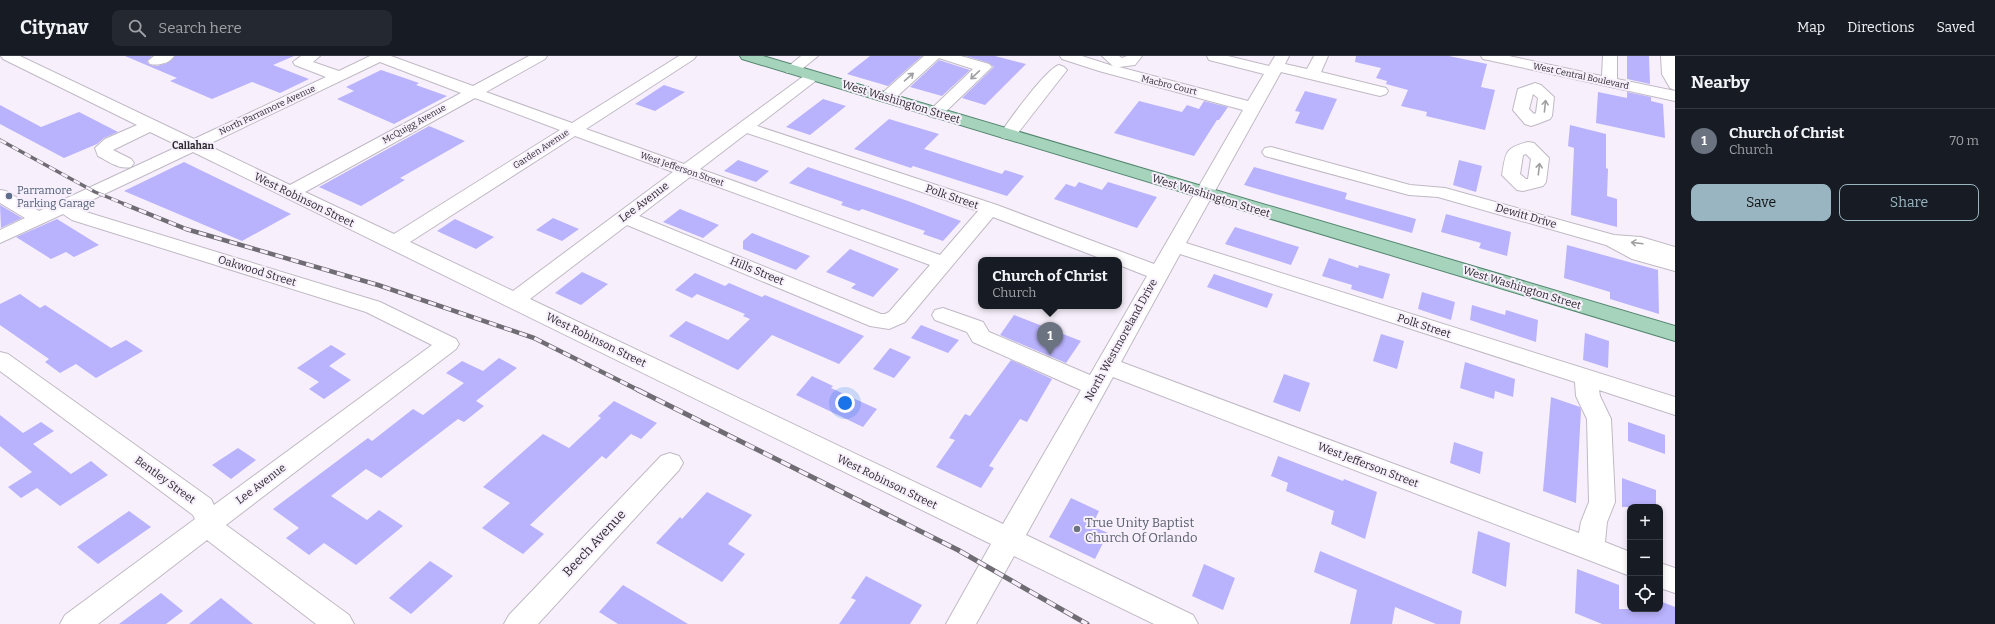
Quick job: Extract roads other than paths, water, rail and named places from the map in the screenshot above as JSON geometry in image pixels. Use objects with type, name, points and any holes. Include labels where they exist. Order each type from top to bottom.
[{"type":"main road","name":"West Washington Street","points":[[753,57],[792,70],[1675,334]]},
{"type":"street","name":"West Robinson Street","points":[[8,56],[394,244],[514,300],[1183,624]]},
{"type":"street","points":[[313,56],[300,62],[339,76]]},
{"type":"street","name":"North Parramore Avenue","points":[[0,238],[379,56]]},
{"type":"street","name":"West Jefferson Street","points":[[379,56],[673,168],[687,170],[943,263]]},
{"type":"street","name":"McQuigg Avenue","points":[[290,193],[540,56]]},
{"type":"street","name":"Garden Avenue","points":[[394,244],[572,129],[689,56]]},
{"type":"street","points":[[792,70],[811,56]]},
{"type":"street","points":[[886,98],[933,56]]},
{"type":"street","points":[[935,112],[984,67],[946,56]]},
{"type":"street","name":"Macbro Court","points":[[1067,56],[1087,62],[1114,63],[1252,107]]},
{"type":"street","points":[[1114,63],[1130,62],[1135,56]]},
{"type":"street","points":[[1312,75],[1321,56]]},
{"type":"street","name":"West Central Boulevard","points":[[1488,56],[1534,63],[1609,82],[1675,96]]},
{"type":"street","points":[[1609,82],[1610,56]]},
{"type":"street","points":[[1668,56],[1670,74],[1675,85]]},
{"type":"street","points":[[1214,57],[1228,67],[1277,65],[1380,91]]},
{"type":"street","points":[[1520,214],[1523,186],[1537,182],[1540,158],[1528,147],[1531,120],[1544,116],[1546,97],[1535,88],[1534,63]]},
{"type":"street","name":"North Westmoreland Drive","points":[[961,624],[1158,273],[1205,194],[1252,107],[1277,65]]},
{"type":"street","points":[[1008,134],[1047,82],[1059,70]]},
{"type":"street","name":"Lee Avenue","points":[[514,300],[813,76]]},
{"type":"street","points":[[124,163],[104,152],[104,148],[110,143],[151,125]]},
{"type":"street","name":"Polk Street","points":[[744,127],[990,209],[1116,257]]},
{"type":"street","name":"Dewitt Drive","points":[[1271,152],[1409,190],[1439,192]]},
{"type":"street","name":"Dewitt Drive","points":[[1377,169],[1419,182],[1439,192],[1613,241],[1641,243],[1675,253]]},
{"type":"street","points":[[0,195],[39,219]]},
{"type":"street","name":"Oakwood Street","points":[[63,207],[79,216],[373,307],[448,344]]},
{"type":"street","points":[[943,263],[990,209]]},
{"type":"street","name":"Hills Street","points":[[625,217],[878,321],[889,322],[897,317],[943,263]]},
{"type":"street","name":"Dewitt Drive","points":[[1613,241],[1639,255],[1675,265]]},
{"type":"street","name":"Polk Street","points":[[1174,246],[1675,406]]},
{"type":"street","name":"Polk Street","points":[[1122,259],[1158,273]]},
{"type":"street","name":"West Jefferson Street","points":[[943,314],[975,327],[981,337],[1101,377],[1627,563]]},
{"type":"street","name":"Lee Avenue","points":[[75,624],[448,344]]},
{"type":"street","name":"Bentley Street","points":[[0,360],[202,507],[218,535],[340,624]]},
{"type":"street","points":[[1586,377],[1588,396],[1599,419],[1602,502],[1594,522],[1590,549]]},
{"type":"street","name":"Beech Avenue","points":[[519,624],[670,463]]},
{"type":"street","points":[[1662,576],[1675,581]]},
{"type":"railway","points":[[0,140],[95,192],[127,205]]},
{"type":"railway","points":[[124,204],[186,229],[378,285],[534,338],[958,550],[1087,624]]},
{"type":"place","name":"Parramore Parking Garage","points":[[9,196]]},
{"type":"place","name":"Church of Christ","points":[[1050,355]]},
{"type":"place","name":"True Unity Baptist Church Of Orlando","points":[[1077,529]]},
{"type":"district","name":"Callahan","points":[[193,146]]}]
